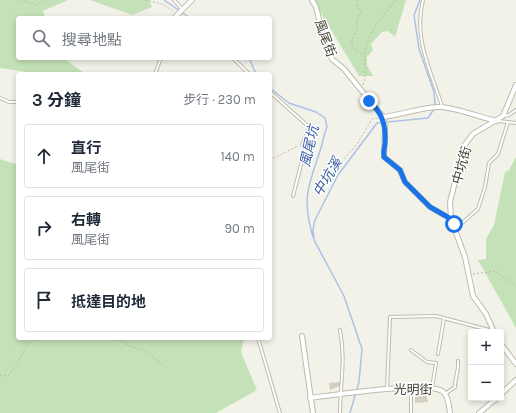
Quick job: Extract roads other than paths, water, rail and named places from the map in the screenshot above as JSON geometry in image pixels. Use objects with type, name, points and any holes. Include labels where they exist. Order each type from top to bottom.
[{"type":"street","points":[[176,16],[192,0]]},
{"type":"street","name":"風尾街","points":[[312,0],[316,8],[323,35],[332,59],[344,69],[383,117],[385,127],[384,157],[400,170],[405,182],[430,207],[451,219]]},
{"type":"street","name":"中坑街","points":[[493,329],[486,314],[473,296],[465,257],[451,219],[450,202],[464,146],[473,134],[497,121],[503,116],[516,85]]},
{"type":"street","points":[[383,117],[405,114],[429,107],[442,107],[497,121]]},
{"type":"street","points":[[302,336],[313,413]]},
{"type":"street","points":[[504,348],[516,364]]},
{"type":"street","points":[[504,391],[516,380]]},
{"type":"street","name":"光明街","points":[[340,394],[387,389],[432,388],[441,390],[445,394],[450,413]]},
{"type":"street","points":[[310,398],[340,394]]},
{"type":"street","points":[[479,413],[493,401]]},
{"type":"lane","points":[[174,0],[182,9]]},
{"type":"lane","points":[[423,0],[420,10],[419,31],[430,76],[435,84],[442,107]]},
{"type":"lane","points":[[156,72],[160,60]]},
{"type":"lane","points":[[235,60],[247,72]]},
{"type":"lane","points":[[272,94],[309,127],[302,144],[305,149],[293,196]]},
{"type":"lane","points":[[0,98],[9,102],[16,102]]},
{"type":"lane","points":[[503,116],[510,116],[516,110]]},
{"type":"lane","points":[[497,121],[516,123]]},
{"type":"lane","points":[[451,219],[454,224],[462,223],[478,209],[485,187],[489,163],[498,154],[508,122]]},
{"type":"lane","points":[[387,389],[390,317],[417,315],[444,318],[483,329]]},
{"type":"lane","points":[[438,354],[444,318]]},
{"type":"lane","points":[[340,330],[344,350],[340,394],[340,413]]},
{"type":"lane","points":[[259,340],[280,413]]},
{"type":"lane","points":[[411,350],[427,362],[436,363],[432,388]]},
{"type":"lane","points":[[445,394],[454,387],[454,377],[458,366],[458,361]]},
{"type":"lane","points":[[411,388],[411,413]]},
{"type":"waterway","name":"風尾坑","points":[[164,0],[187,16]]},
{"type":"waterway","name":"中坑溪","points":[[420,0],[414,15],[419,49],[434,92],[435,105]]},
{"type":"waterway","name":"風尾坑","points":[[250,60],[255,72]]},
{"type":"waterway","name":"風尾坑","points":[[272,90],[289,103],[316,112],[325,118],[327,127],[308,191],[307,201],[309,223],[313,237]]},
{"type":"waterway","name":"風尾坑","points":[[350,413],[359,382],[362,349],[344,296],[314,240],[313,229],[315,220],[338,175],[377,123],[428,118],[434,109]]}]
